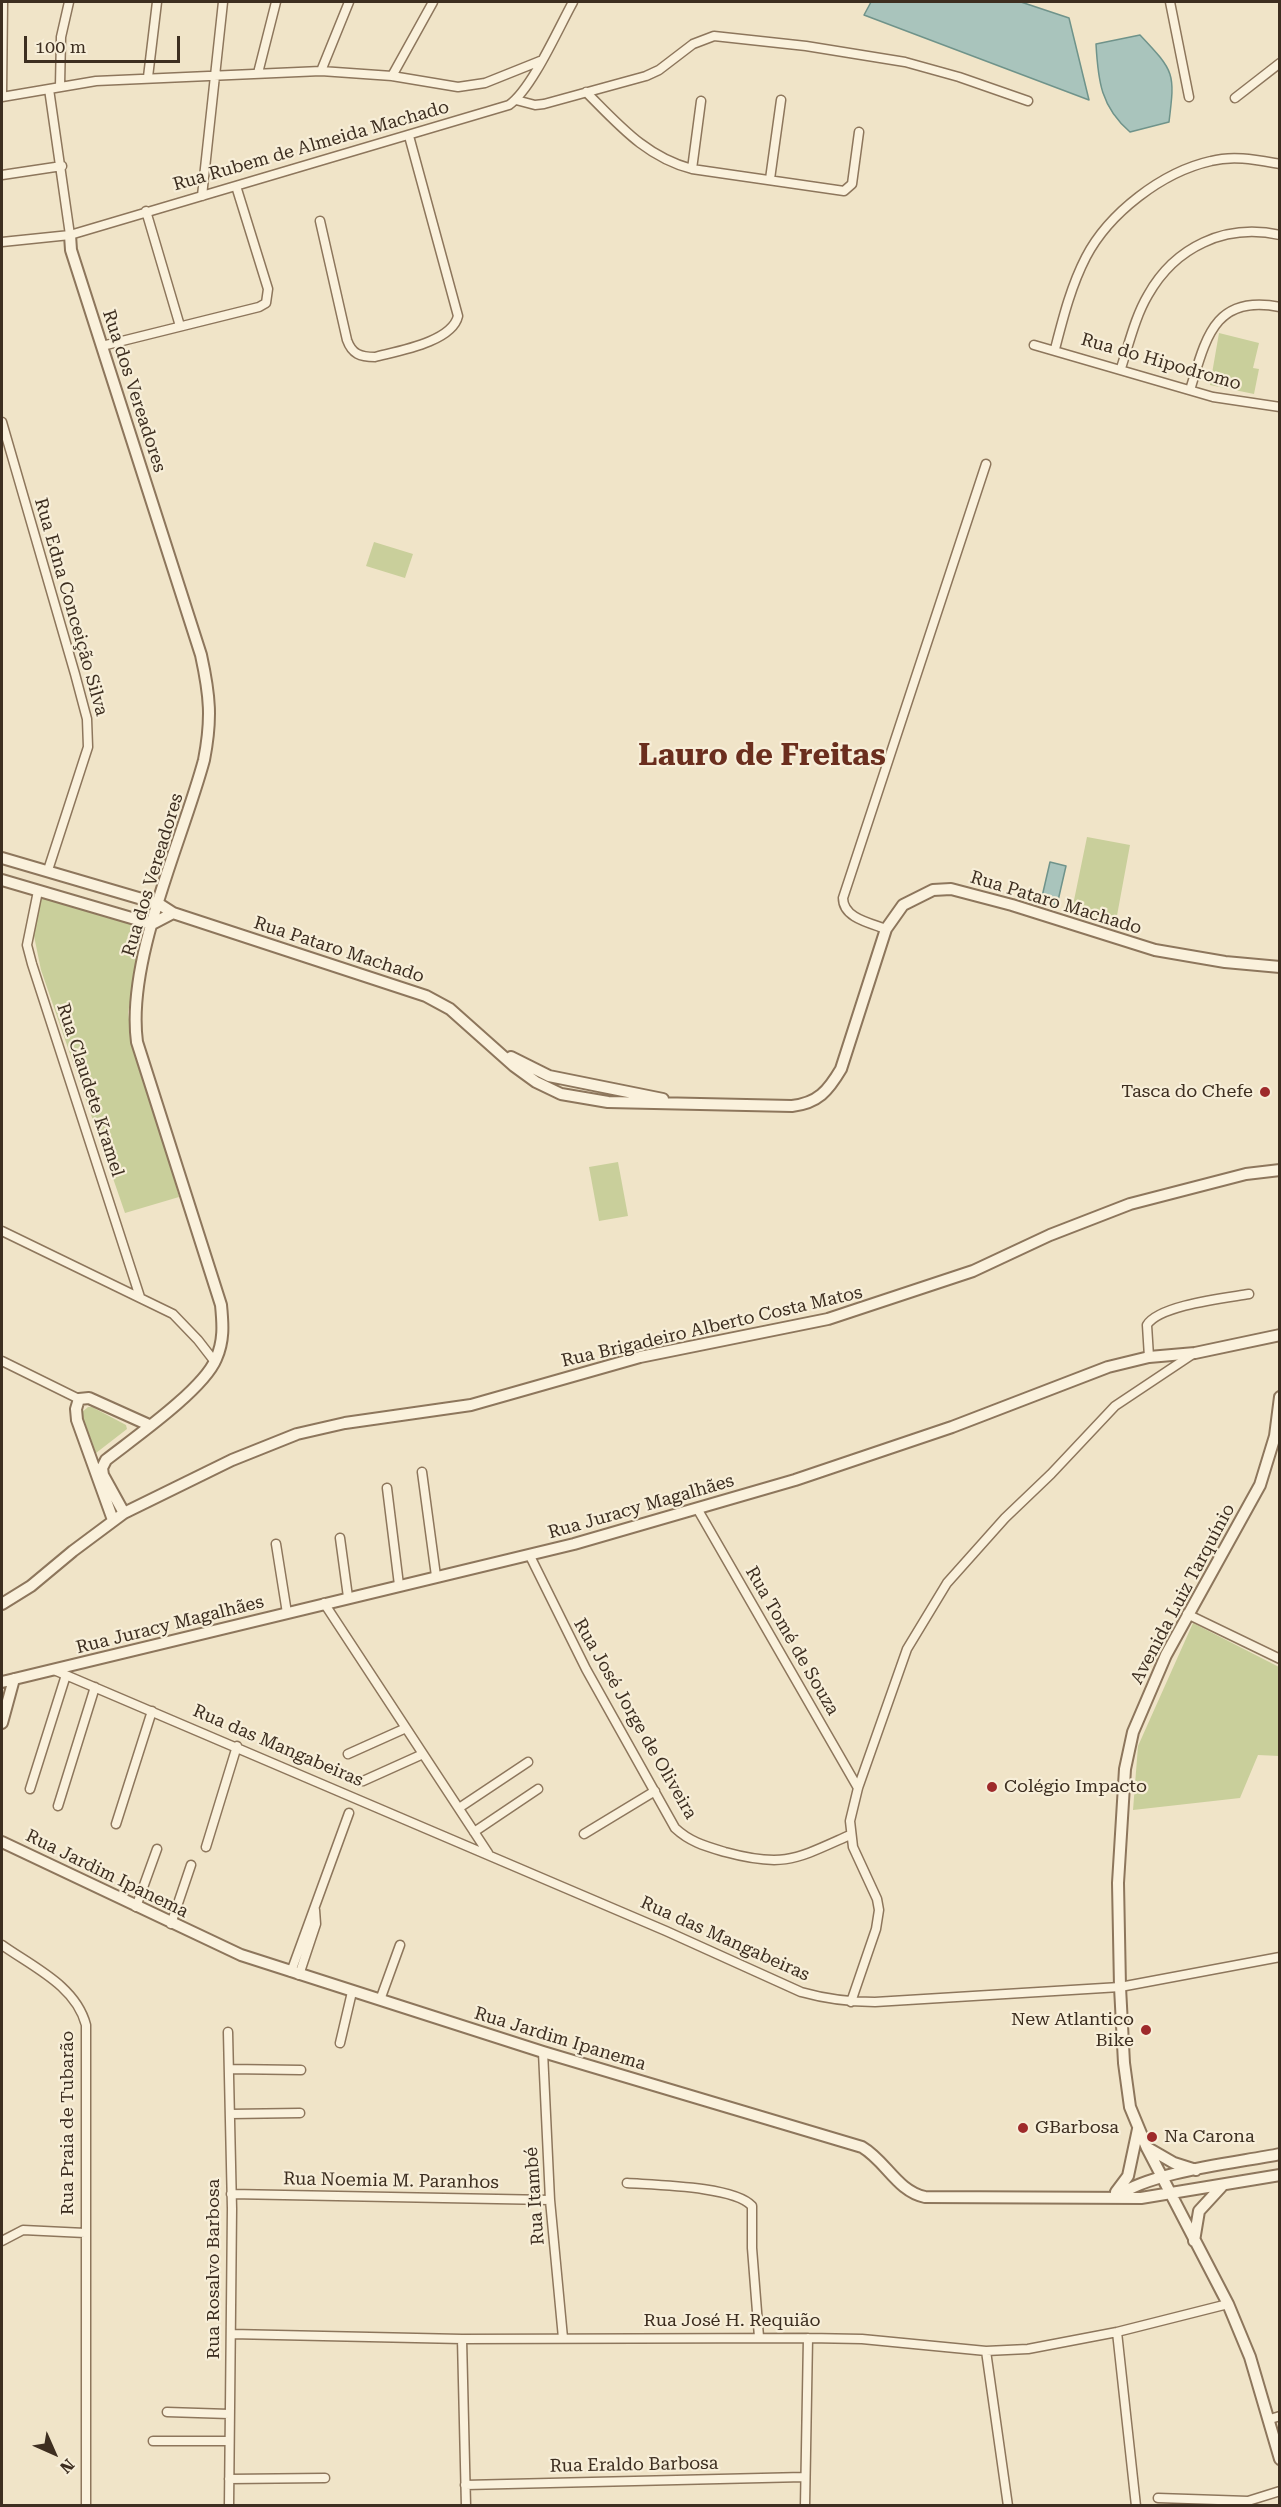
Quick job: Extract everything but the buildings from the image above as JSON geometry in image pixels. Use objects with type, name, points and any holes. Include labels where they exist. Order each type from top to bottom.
[{"type":"street","points":[[3,2],[2,95],[60,86],[148,77],[321,71],[392,76],[431,85],[470,86],[485,83],[541,61]]},
{"type":"street","points":[[60,86],[61,37],[69,2]]},
{"type":"street","points":[[148,77],[157,2]]},
{"type":"street","points":[[202,195],[223,2]]},
{"type":"street","points":[[258,73],[276,2]]},
{"type":"street","points":[[321,71],[349,2]]},
{"type":"street","points":[[392,76],[433,2]]},
{"type":"street","points":[[573,2],[541,61],[516,100],[535,105],[544,104],[646,76],[659,70],[693,44],[714,36],[816,48],[905,62],[959,77],[1028,101]]},
{"type":"street","points":[[1170,2],[1189,97]]},
{"type":"street","points":[[1235,98],[1280,63]]},
{"type":"street","points":[[49,89],[62,166],[70,235]]},
{"type":"street","points":[[586,92],[643,146],[669,163],[692,169],[848,189],[852,184],[859,132]]},
{"type":"street","name":"Rua Rubem de Almeida Machado","points":[[2,242],[70,235],[409,136],[509,105],[516,100]]},
{"type":"street","points":[[770,179],[781,100]]},
{"type":"street","points":[[692,169],[701,101]]},
{"type":"street","points":[[320,221],[347,340],[354,352],[363,357],[375,357],[447,334],[456,324],[458,316],[409,136]]},
{"type":"street","points":[[1054,349],[1075,281],[1087,255],[1105,230],[1126,208],[1184,170],[1212,160],[1246,158],[1280,164]]},
{"type":"street","points":[[2,175],[62,166]]},
{"type":"street","points":[[102,346],[259,307],[269,296],[236,186]]},
{"type":"street","points":[[146,211],[180,326]]},
{"type":"street","points":[[1121,368],[1148,296],[1165,270],[1191,249],[1213,237],[1234,232],[1280,235]]},
{"type":"street","name":"Rua dos Vereadores","points":[[70,235],[71,250],[201,656],[210,699],[209,734],[204,760],[152,924],[134,1017],[137,1042],[221,1305],[224,1331],[215,1362],[192,1389],[106,1460],[102,1468],[124,1513]]},
{"type":"street","points":[[1190,390],[1201,353],[1213,326],[1223,315],[1233,308],[1248,305],[1280,307]]},
{"type":"street","name":"Rua do Hipodromo","points":[[1034,345],[1229,400],[1280,407]]},
{"type":"street","name":"Rua Edna Conceição Silva","points":[[2,422],[75,674],[89,732],[88,747],[48,870]]},
{"type":"street","points":[[886,929],[851,915],[846,909],[843,898],[986,464]]},
{"type":"street","name":"Rua Pataro Machado","points":[[2,858],[159,904],[173,913],[426,996],[450,1009],[482,1041],[536,1082],[561,1094],[590,1100],[792,1106],[808,1104],[819,1099],[831,1086],[841,1069],[886,929],[903,905],[933,890],[951,889],[1155,950],[1226,962],[1280,967]]},
{"type":"street","points":[[2,880],[152,924],[173,913]]},
{"type":"street","name":"Rua Claudete Kramel","points":[[38,891],[27,945],[140,1297]]},
{"type":"street","name":"Rua Pataro Machado","points":[[482,1041],[532,1069],[571,1082],[669,1101]]},
{"type":"street","points":[[561,1094],[571,1082]]},
{"type":"street","points":[[590,1100],[598,1086]]},
{"type":"street","name":"Rua Brigadeiro Alberto Costa Matos","points":[[2,1604],[31,1586],[124,1513],[232,1460],[297,1434],[345,1423],[471,1405],[640,1357],[828,1319],[973,1271],[1050,1235],[1130,1204],[1246,1174],[1280,1170]]},
{"type":"street","points":[[2,1231],[172,1314],[198,1340],[215,1362]]},
{"type":"street","points":[[1149,1357],[1147,1325],[1154,1317],[1196,1303],[1250,1294]]},
{"type":"street","name":"Rua Juracy Magalhães","points":[[2,1682],[436,1576],[530,1556],[698,1510],[952,1426],[1108,1367],[1149,1357],[1195,1353],[1280,1335]]},
{"type":"street","points":[[851,2002],[876,1929],[879,1910],[878,1899],[856,1856],[850,1835],[850,1821],[858,1788],[907,1648],[947,1583],[980,1544],[1051,1474],[1115,1406],[1195,1353]]},
{"type":"street","points":[[2,1361],[79,1399],[89,1398],[149,1425]]},
{"type":"street","name":"Avenida Luiz Tarquínio","points":[[1280,1397],[1275,1436],[1260,1485],[1187,1614],[1166,1655],[1133,1732],[1125,1769],[1118,1883],[1124,2063],[1130,2106],[1147,2148],[1228,2304],[1275,2417],[1280,2459]]},
{"type":"street","points":[[79,1399],[76,1409],[77,1420],[113,1520]]},
{"type":"street","points":[[422,1472],[436,1576]]},
{"type":"street","points":[[387,1488],[399,1585]]},
{"type":"street","name":"Rua Tomé de Souza","points":[[698,1510],[858,1788]]},
{"type":"street","points":[[340,1538],[348,1597]]},
{"type":"street","points":[[276,1544],[287,1612]]},
{"type":"street","name":"Rua José Jorge de Oliveira","points":[[530,1556],[586,1669],[675,1828],[686,1838],[701,1845],[755,1860],[774,1862],[791,1859],[850,1835]]},
{"type":"street","points":[[324,1603],[489,1855]]},
{"type":"street","points":[[1187,1614],[1280,1659]]},
{"type":"street","name":"Rua das Mangabeiras","points":[[54,1670],[237,1746],[801,1992],[851,2002],[1120,1987],[1280,1957]]},
{"type":"street","points":[[30,1790],[66,1675]]},
{"type":"street","points":[[2,1723],[14,1679]]},
{"type":"street","points":[[58,1806],[95,1687]]},
{"type":"street","points":[[116,1824],[152,1711]]},
{"type":"street","points":[[348,1754],[406,1728]]},
{"type":"street","points":[[206,1847],[237,1746]]},
{"type":"street","points":[[363,1781],[423,1754]]},
{"type":"street","points":[[459,1808],[528,1762]]},
{"type":"street","points":[[474,1832],[538,1789]]},
{"type":"street","points":[[584,1834],[655,1791]]},
{"type":"street","points":[[295,1973],[316,1924],[315,1909],[349,1813]]},
{"type":"street","name":"Rua Jardim Ipanema","points":[[2,1842],[171,1924],[241,1955],[543,2052],[862,2147],[879,2160],[904,2188],[914,2195],[925,2197],[1128,2198],[1170,2194],[1280,2175]]},
{"type":"street","points":[[136,1907],[156,1849]]},
{"type":"street","points":[[171,1924],[190,1865]]},
{"type":"street","name":"Rua Praia de Tubarão","points":[[2,1945],[64,1989],[82,2010],[86,2025],[86,2505]]},
{"type":"street","points":[[380,2000],[400,1945]]},
{"type":"street","points":[[340,2043],[352,1992]]},
{"type":"street","name":"Rua Rosalvo Barbosa","points":[[228,2032],[231,2194],[229,2505]]},
{"type":"street","name":"Rua Itambé","points":[[543,2052],[550,2200],[563,2338]]},
{"type":"street","points":[[229,2069],[301,2070]]},
{"type":"street","points":[[230,2114],[300,2113]]},
{"type":"street","points":[[1115,2197],[1128,2176],[1138,2129]]},
{"type":"street","points":[[1147,2148],[1174,2163],[1197,2170]]},
{"type":"street","name":"Rua Jardim Ipanema","points":[[1115,2197],[1131,2187],[1162,2178],[1280,2154]]},
{"type":"street","points":[[627,2184],[690,2187],[744,2199],[752,2206],[752,2248],[759,2337]]},
{"type":"street","points":[[1194,2241],[1199,2211],[1222,2185]]},
{"type":"street","name":"Rua Noemia M. Paranhos","points":[[231,2194],[550,2200]]},
{"type":"street","name":"Rua Praia de Tubarão","points":[[2,2241],[22,2230],[85,2233]]},
{"type":"street","name":"Rua José H. Requião","points":[[231,2334],[462,2339],[759,2337],[862,2339],[986,2351],[1039,2348],[1117,2332],[1228,2304]]},
{"type":"street","points":[[1117,2332],[1136,2505]]},
{"type":"street","points":[[805,2505],[808,2338]]},
{"type":"street","points":[[462,2339],[466,2505]]},
{"type":"street","points":[[986,2351],[1008,2505]]},
{"type":"street","points":[[167,2412],[229,2414]]},
{"type":"street","points":[[153,2441],[229,2441]]},
{"type":"street","name":"Rua Eraldo Barbosa","points":[[465,2485],[804,2477]]},
{"type":"street","points":[[229,2479],[325,2478]]},
{"type":"street","points":[[1158,2498],[1248,2501],[1280,2491]]},
{"type":"green space","points":[[1219,333],[1259,343],[1253,368],[1259,369],[1254,394],[1210,385]]},
{"type":"green space","points":[[374,542],[413,554],[405,578],[366,566]]},
{"type":"green space","points":[[1087,837],[1130,845],[1116,921],[1072,910]]},
{"type":"green space","points":[[36,891],[146,926],[128,1012],[132,1041],[149,1086],[179,1197],[125,1213],[41,970],[33,931]]},
{"type":"green space","points":[[618,1162],[628,1216],[599,1221],[589,1167]]},
{"type":"green space","points":[[88,1407],[126,1425],[127,1429],[96,1453],[81,1413]]},
{"type":"green space","points":[[1193,1623],[1279,1667],[1279,1756],[1258,1755],[1240,1798],[1133,1810],[1138,1746]]},
{"type":"water","points":[[871,2],[1021,2],[1069,18],[1089,100],[864,15]]},
{"type":"water","points":[[1140,35],[1160,57],[1170,74],[1171,106],[1169,122],[1130,132],[1120,123],[1107,103],[1100,82],[1096,44]]},
{"type":"water","points":[[1050,862],[1066,866],[1057,905],[1041,901]]},
{"type":"place","name":"Tasca do Chefe","points":[[1265,1092]]},
{"type":"place","name":"Colégio Impacto","points":[[992,1787]]},
{"type":"place","name":"New Atlantico Bike","points":[[1146,2030]]},
{"type":"place","name":"GBarbosa","points":[[1023,2128]]},
{"type":"place","name":"Na Carona","points":[[1152,2137]]},
{"type":"district","name":"Lauro de Freitas","points":[[762,756]]}]
